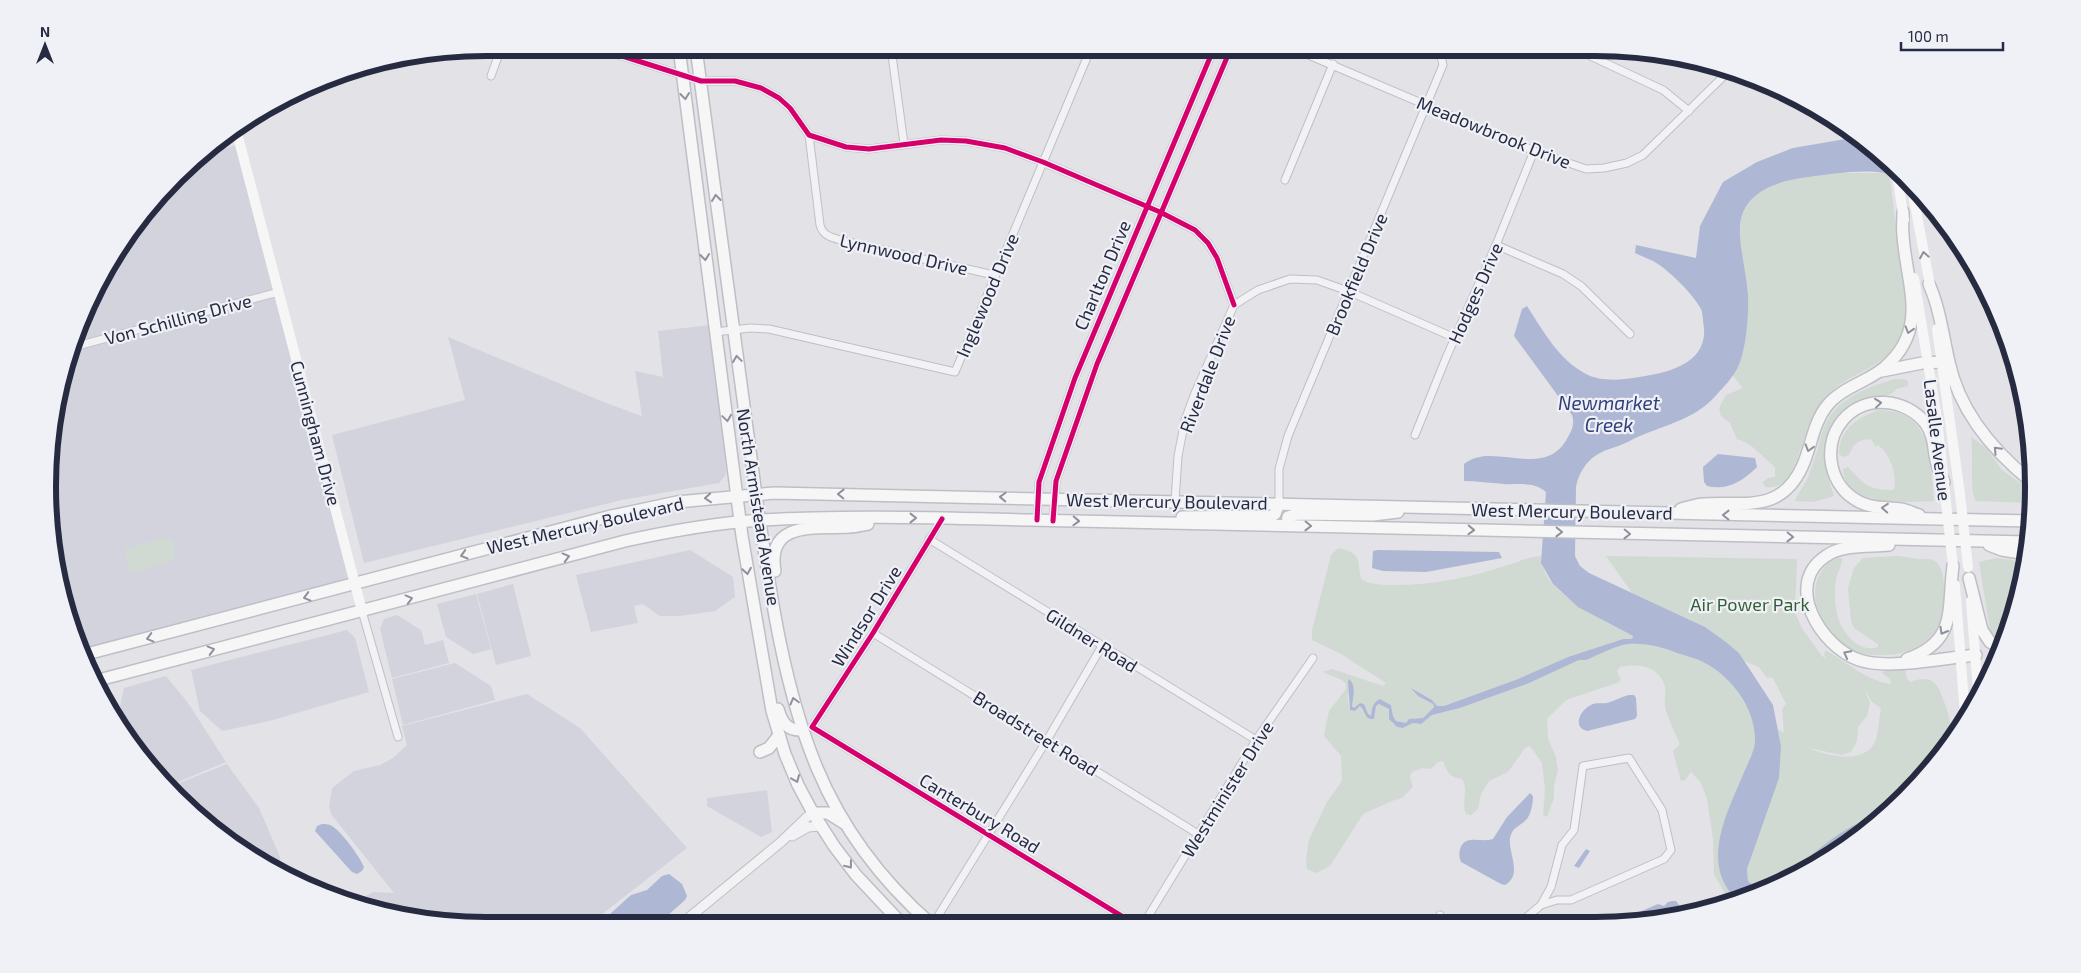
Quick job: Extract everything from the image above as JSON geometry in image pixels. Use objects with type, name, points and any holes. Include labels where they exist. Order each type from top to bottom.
[{"type":"main road","name":"North Armistead Avenue","points":[[680,56],[740,522],[770,703],[785,754],[798,785],[813,813],[834,846],[856,874],[896,917]]},
{"type":"main road","name":"North Armistead Avenue","points":[[697,56],[732,330],[760,520],[786,672],[807,728],[822,780],[847,826],[892,887],[924,917]]},
{"type":"main road","name":"Cunningham Drive","points":[[238,136],[362,611]]},
{"type":"main road","name":"Lasalle Avenue","points":[[1898,181],[1928,363],[1945,487],[1964,706]]},
{"type":"main road","name":"Lasalle Avenue","points":[[1914,198],[1942,362],[1960,494],[1969,572],[1977,682]]},
{"type":"main road","points":[[1660,513],[1703,504],[1743,505],[1760,503],[1780,494],[1797,476],[1808,452],[1818,421],[1826,406],[1839,395],[1879,372],[1902,349],[1912,320],[1913,300],[1902,235],[1903,212]]},
{"type":"main road","points":[[1929,284],[1936,300],[1953,379],[1963,402],[1988,441],[2025,476]]},
{"type":"main road","points":[[1879,372],[1942,362]]},
{"type":"main road","points":[[1933,519],[1901,509],[1870,506],[1852,498],[1838,482],[1832,465],[1831,446],[1838,428],[1851,413],[1871,403],[1881,402],[1906,407],[1918,415],[1932,436],[1936,464],[1945,487]]},
{"type":"main road","name":"West Mercury Boulevard","points":[[90,654],[616,515],[677,502],[756,494],[1054,498],[1579,512],[2023,521]]},
{"type":"main road","points":[[1153,523],[1177,517],[1201,515],[1272,516],[1276,512],[1279,503]]},
{"type":"main road","points":[[1287,525],[1288,517],[1291,515],[1373,515],[1394,513],[1416,507]]},
{"type":"main road","name":"West Mercury Boulevard","points":[[102,679],[626,541],[666,533],[760,520],[942,518],[2021,542]]},
{"type":"main road","points":[[786,672],[786,639],[774,566],[775,554],[779,544],[787,534],[800,529],[812,527],[852,527],[892,519]]},
{"type":"main road","points":[[1923,540],[1891,545],[1840,549],[1826,556],[1816,565],[1810,578],[1807,596],[1815,624],[1834,646],[1860,660],[1894,663],[1976,655]]},
{"type":"main road","points":[[1981,542],[2002,550],[2019,553]]},
{"type":"main road","points":[[1894,663],[1916,655],[1939,638],[1943,632],[1950,614],[1953,566]]},
{"type":"main road","points":[[1969,572],[1982,630],[1990,642],[1994,645]]},
{"type":"main road","points":[[761,653],[771,674],[782,720],[789,728],[807,728]]},
{"type":"main road","points":[[779,735],[769,748],[760,752],[785,754]]},
{"type":"main road","points":[[813,813],[828,813],[847,826]]},
{"type":"street","points":[[491,76],[498,56]]},
{"type":"street","points":[[623,56],[701,81],[735,81],[761,88],[779,98],[790,108],[809,136],[846,147],[869,149],[941,140],[966,140],[1005,148],[1043,162],[1147,206],[1188,226],[1208,243],[1220,264],[1234,305]]},
{"type":"street","points":[[892,56],[904,144]]},
{"type":"street","name":"Inglewood Drive","points":[[716,332],[769,329],[955,372],[994,275],[1088,56]]},
{"type":"street","name":"Charlton Drive","points":[[1037,520],[1039,482],[1075,378],[1211,56]]},
{"type":"street","name":"Charlton Drive","points":[[1053,520],[1056,481],[1088,390],[1160,212],[1228,56]]},
{"type":"street","name":"Meadowbrook Drive","points":[[1312,56],[1534,151],[1586,169],[1604,168],[1627,163],[1643,155],[1724,76]]},
{"type":"street","name":"Brookfield Drive","points":[[1279,503],[1279,469],[1288,436],[1427,105],[1443,65],[1441,56]]},
{"type":"street","points":[[1591,56],[1663,90],[1689,112]]},
{"type":"street","points":[[1285,180],[1333,64]]},
{"type":"street","name":"Lynnwood Drive","points":[[809,136],[820,225],[828,236],[994,275]]},
{"type":"street","name":"Hodges Drive","points":[[1415,435],[1534,151]]},
{"type":"street","points":[[1496,245],[1563,274],[1581,286],[1630,334]]},
{"type":"street","name":"Riverdale Drive","points":[[1175,501],[1178,456],[1185,420],[1234,305],[1258,290],[1290,279],[1317,280],[1455,338]]},
{"type":"street","name":"Von Schilling Drive","points":[[80,345],[279,292]]},
{"type":"street","name":"Windsor Drive","points":[[807,728],[873,633],[942,518]]},
{"type":"street","name":"Gildner Road","points":[[930,539],[1256,740]]},
{"type":"street","name":"Cunningham Drive","points":[[362,611],[398,737]]},
{"type":"street","name":"Broadstreet Road","points":[[873,633],[1198,834]]},
{"type":"street","points":[[936,917],[989,835],[1102,646]]},
{"type":"street","name":"Westminister Drive","points":[[1148,917],[1256,740],[1313,658]]},
{"type":"street","name":"Canterbury Road","points":[[807,728],[989,835],[1123,917]]},
{"type":"street","points":[[1528,917],[1541,905],[1551,887],[1562,845],[1574,830],[1583,766],[1629,758],[1662,810],[1671,850],[1664,859],[1571,900],[1557,900],[1541,905]]},
{"type":"street","points":[[690,917],[781,842],[813,813]]},
{"type":"street","points":[[781,842],[808,826],[821,826]]},
{"type":"shaded area","points":[[240,144],[356,583],[90,653],[71,598],[60,543],[57,515],[57,458],[60,430],[71,375],[89,322],[114,271],[129,247],[145,225],[182,182],[219,150]]},
{"type":"shaded area","points":[[710,325],[721,410],[726,472],[719,483],[622,500],[364,563],[332,435],[465,400],[448,337],[606,403],[642,416],[635,371],[663,377],[658,331]]},
{"type":"shaded area","points":[[690,550],[733,577],[735,597],[715,611],[680,616],[660,616],[643,604],[634,606],[638,623],[591,632],[576,575]]},
{"type":"shaded area","points":[[513,584],[531,656],[496,665],[477,594]]},
{"type":"shaded area","points":[[476,594],[491,649],[473,654],[446,637],[437,604]]},
{"type":"shaded area","points":[[397,615],[421,630],[425,645],[443,640],[449,663],[392,678],[380,629],[384,619]]},
{"type":"shaded area","points":[[347,630],[355,638],[369,692],[269,721],[222,731],[200,711],[191,670]]},
{"type":"shaded area","points":[[455,663],[491,686],[495,700],[403,725],[392,679]]},
{"type":"shaded area","points":[[166,676],[188,703],[226,762],[175,783],[145,748],[126,721],[120,707],[124,688]]},
{"type":"shaded area","points":[[527,694],[580,728],[687,848],[598,917],[458,916],[430,913],[366,899],[364,897],[373,892],[394,893],[331,814],[329,806],[332,788],[354,771],[380,765],[393,758],[407,745],[402,726]]},
{"type":"shaded area","points":[[227,764],[259,808],[281,859],[276,861],[247,844],[203,810],[176,784]]},
{"type":"shaded area","points":[[767,790],[772,832],[761,837],[707,806],[707,798]]},
{"type":"green space","points":[[1842,173],[1883,173],[1889,175],[1907,295],[1907,319],[1902,336],[1894,349],[1872,366],[1835,388],[1825,398],[1810,423],[1792,472],[1787,479],[1774,487],[1765,487],[1763,482],[1768,478],[1775,477],[1775,467],[1753,447],[1737,439],[1730,423],[1721,416],[1719,408],[1726,395],[1743,388],[1732,375],[1736,370],[1748,303],[1748,286],[1740,242],[1742,216],[1750,202],[1761,192],[1775,185],[1791,180]]},
{"type":"green space","points":[[1895,379],[1908,381],[1908,386],[1896,389],[1888,395],[1863,399],[1853,403],[1841,413],[1829,431],[1826,440],[1825,458],[1834,496],[1813,502],[1795,501],[1809,476],[1824,428],[1831,414],[1846,400],[1856,394]]},
{"type":"green space","points":[[1879,410],[1905,415],[1921,431],[1929,454],[1934,501],[1894,502],[1866,497],[1854,491],[1846,482],[1843,469],[1848,467],[1868,485],[1878,489],[1894,490],[1895,478],[1890,459],[1883,449],[1878,445],[1876,447],[1871,439],[1857,443],[1849,455],[1843,457],[1839,454],[1842,438],[1851,425],[1864,416]]},
{"type":"green space","points":[[1971,437],[1986,448],[2002,470],[2025,486],[2024,503],[1976,501],[1972,481]]},
{"type":"green space","points":[[168,537],[172,541],[174,548],[174,560],[135,572],[130,571],[124,552],[126,549]]},
{"type":"green space","points":[[1338,548],[1351,552],[1357,557],[1361,579],[1373,584],[1386,585],[1423,584],[1450,580],[1542,556],[1543,569],[1550,581],[1562,593],[1591,614],[1633,636],[1632,639],[1623,639],[1568,657],[1518,679],[1444,706],[1437,706],[1432,700],[1413,689],[1418,696],[1433,704],[1434,707],[1423,718],[1410,719],[1406,723],[1396,721],[1391,705],[1380,699],[1374,704],[1371,716],[1368,715],[1364,704],[1360,703],[1354,709],[1352,706],[1354,688],[1349,680],[1348,701],[1350,710],[1355,711],[1360,706],[1365,716],[1370,719],[1374,719],[1376,706],[1379,704],[1389,709],[1389,719],[1397,727],[1403,728],[1413,723],[1421,724],[1432,715],[1460,708],[1527,684],[1579,660],[1586,660],[1613,648],[1629,644],[1654,646],[1694,658],[1723,675],[1740,694],[1746,705],[1751,716],[1755,740],[1754,748],[1731,803],[1720,837],[1719,869],[1725,885],[1732,894],[1726,896],[1714,874],[1713,839],[1707,799],[1701,783],[1691,772],[1685,780],[1681,781],[1673,751],[1680,744],[1665,707],[1665,687],[1662,680],[1653,670],[1634,665],[1620,667],[1617,671],[1621,680],[1617,683],[1566,700],[1547,719],[1548,739],[1556,757],[1558,771],[1554,785],[1554,798],[1547,817],[1543,815],[1545,789],[1542,763],[1530,746],[1525,748],[1508,772],[1489,781],[1481,794],[1478,809],[1471,815],[1466,814],[1465,810],[1465,787],[1462,779],[1451,775],[1443,761],[1438,762],[1431,769],[1422,768],[1412,772],[1410,777],[1413,787],[1402,798],[1363,814],[1330,866],[1316,873],[1307,869],[1306,859],[1309,840],[1327,802],[1342,781],[1341,756],[1324,736],[1329,711],[1346,689],[1346,684],[1342,680],[1323,672],[1332,669],[1383,686],[1386,683],[1341,654],[1312,640],[1312,630],[1331,555]]},
{"type":"green space","name":"Air Power Park","points":[[1606,556],[1797,559],[1795,613],[1803,630],[1822,656],[1827,659],[1824,655],[1825,650],[1865,675],[1891,684],[1890,679],[1882,673],[1886,669],[1905,670],[1907,679],[1911,682],[1928,679],[1938,686],[1947,709],[1951,728],[1899,791],[1861,824],[1810,859],[1754,886],[1748,881],[1747,870],[1781,746],[1778,729],[1784,733],[1782,709],[1786,704],[1773,678],[1766,677],[1759,667],[1744,661],[1739,653],[1704,627],[1632,593]],"holes":[[[1864,688],[1872,702],[1881,708],[1876,739],[1864,753],[1846,757],[1825,754],[1808,748],[1842,755],[1851,752],[1857,741],[1858,727],[1867,716],[1870,703]]]},
{"type":"green space","points":[[1895,556],[1929,559],[1939,565],[1943,578],[1944,595],[1941,620],[1933,634],[1915,648],[1891,655],[1861,654],[1841,643],[1826,625],[1816,604],[1816,582],[1827,564],[1842,558],[1835,588],[1839,621],[1847,635],[1856,643],[1868,648],[1875,648],[1878,647],[1878,644],[1854,628],[1851,621],[1848,588],[1854,568],[1863,558]]},
{"type":"green space","points":[[1996,558],[2013,560],[2017,564],[2010,598],[1997,639],[1990,630],[1979,562]]},
{"type":"water","name":"Newmarket Creek","points":[[1847,139],[1892,176],[1875,172],[1856,172],[1796,179],[1771,186],[1751,200],[1745,209],[1741,221],[1740,235],[1747,288],[1748,313],[1743,353],[1735,372],[1726,385],[1701,409],[1672,424],[1595,456],[1582,470],[1576,487],[1575,556],[1580,566],[1589,573],[1705,627],[1726,642],[1739,653],[1773,705],[1781,746],[1779,778],[1747,869],[1748,881],[1754,886],[1732,894],[1725,885],[1719,869],[1720,837],[1731,803],[1754,748],[1754,728],[1751,716],[1740,694],[1723,675],[1703,662],[1654,646],[1642,644],[1624,645],[1586,660],[1579,660],[1527,684],[1460,708],[1432,715],[1421,724],[1413,723],[1403,728],[1397,727],[1389,719],[1389,709],[1379,704],[1376,706],[1374,719],[1368,718],[1360,706],[1355,711],[1350,710],[1348,682],[1349,679],[1353,685],[1352,706],[1354,708],[1360,703],[1364,704],[1368,714],[1371,716],[1374,704],[1380,699],[1391,705],[1396,721],[1406,723],[1409,719],[1423,718],[1434,707],[1433,704],[1418,696],[1411,688],[1432,700],[1437,706],[1444,706],[1518,679],[1568,657],[1623,639],[1632,639],[1633,636],[1578,607],[1553,584],[1541,563],[1546,492],[1536,486],[1526,484],[1464,481],[1464,464],[1476,458],[1489,456],[1533,459],[1546,457],[1558,450],[1572,429],[1572,415],[1514,336],[1522,309],[1527,306],[1552,344],[1567,361],[1592,377],[1612,380],[1661,373],[1673,369],[1692,358],[1699,350],[1703,340],[1704,328],[1701,309],[1686,289],[1666,270],[1653,261],[1635,253],[1636,245],[1696,258],[1700,226],[1723,182],[1757,162],[1793,148]]},
{"type":"water","points":[[1718,454],[1755,458],[1757,467],[1746,477],[1734,484],[1721,487],[1707,486],[1704,482],[1703,467]]},
{"type":"water","points":[[1373,551],[1499,552],[1502,558],[1426,572],[1383,571],[1372,568]]},
{"type":"water","points":[[1634,695],[1636,698],[1637,716],[1635,719],[1587,731],[1580,726],[1579,718],[1587,707],[1597,703],[1607,703]]},
{"type":"water","points":[[1530,793],[1533,799],[1529,816],[1514,830],[1510,838],[1514,870],[1510,881],[1505,885],[1501,884],[1461,862],[1459,852],[1462,844],[1469,840],[1493,839],[1507,817]]},
{"type":"water","name":"Newmarket Creek","points":[[1868,819],[1834,844],[1798,865],[1836,836]]},
{"type":"water","points":[[322,824],[330,825],[344,837],[362,862],[364,867],[362,871],[357,874],[352,872],[315,831],[317,826]]},
{"type":"water","points":[[1586,849],[1590,851],[1579,868],[1574,866]]},
{"type":"water","points":[[669,874],[682,884],[687,896],[666,917],[604,917],[631,895],[647,890],[662,876]]},
{"type":"water","points":[[1676,901],[1681,907],[1635,915],[1658,904],[1664,906],[1668,902]]},
{"type":"cycle path","points":[[622,56],[701,81],[735,81],[761,88],[779,98],[790,108],[809,135],[846,147],[869,149],[941,140],[966,141],[1005,148],[1043,162],[1160,212],[1195,230],[1208,243],[1217,258],[1234,305]]},
{"type":"cycle path","points":[[1037,520],[1039,482],[1075,378],[1211,56]]},
{"type":"cycle path","points":[[1053,521],[1056,481],[1097,364],[1228,56]]},
{"type":"cycle path","points":[[942,519],[873,633],[812,727],[1123,917]]}]
